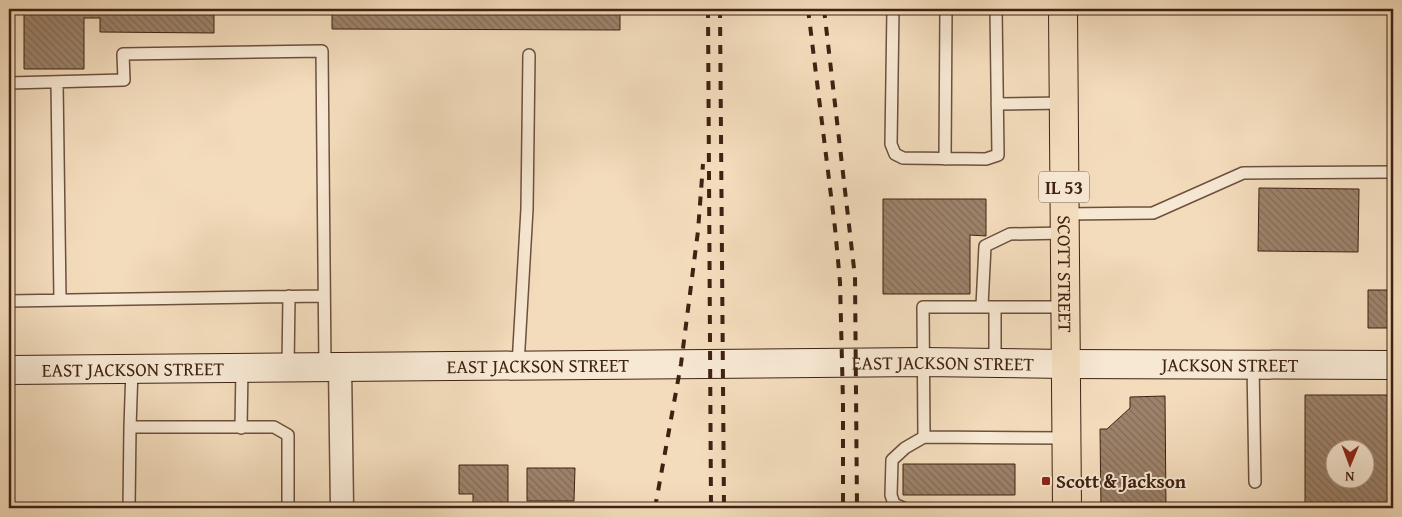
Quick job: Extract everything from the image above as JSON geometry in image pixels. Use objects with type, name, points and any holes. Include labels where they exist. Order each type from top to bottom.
[{"type":"main road","name":"SCOTT STREET","points":[[1063,9],[1067,508]]},
{"type":"street","name":"EAST JACKSON STREET","points":[[9,370],[923,362],[1066,364]]},
{"type":"street","name":"JACKSON STREET","points":[[1066,364],[1393,365]]},
{"type":"street","points":[[332,367],[342,508]]},
{"type":"lane","points":[[893,9],[891,144],[895,154],[903,158],[945,159],[986,159],[998,155],[996,9]]},
{"type":"lane","points":[[945,159],[946,9]]},
{"type":"lane","points":[[9,83],[124,80],[123,54],[322,51],[324,296],[332,367]]},
{"type":"lane","points":[[518,365],[527,209],[529,55]]},
{"type":"lane","points":[[57,82],[60,300]]},
{"type":"lane","points":[[997,104],[1064,103]]},
{"type":"lane","points":[[982,306],[985,246],[1010,234],[1065,224],[1153,213],[1243,174],[1393,172]]},
{"type":"lane","points":[[288,367],[289,296]]},
{"type":"lane","points":[[9,301],[324,296]]},
{"type":"lane","points":[[924,437],[923,307],[1065,307]]},
{"type":"lane","points":[[995,307],[995,363]]},
{"type":"lane","points":[[1253,364],[1255,482]]},
{"type":"lane","points":[[129,508],[132,368]]},
{"type":"lane","points":[[241,428],[242,368]]},
{"type":"lane","points":[[130,427],[274,427],[288,435],[288,508]]},
{"type":"lane","points":[[904,508],[894,504],[890,495],[892,460],[905,448],[924,437],[1066,438]]},
{"type":"building","points":[[24,9],[214,9],[214,33],[100,32],[100,18],[84,18],[84,69],[24,69]]},
{"type":"building","points":[[332,9],[620,9],[620,30],[332,29]]},
{"type":"building","points":[[1259,188],[1359,189],[1358,252],[1258,251]]},
{"type":"building","points":[[883,199],[986,199],[986,236],[970,235],[970,294],[883,294]]},
{"type":"building","points":[[1368,290],[1393,290],[1393,328],[1368,328]]},
{"type":"building","points":[[1305,395],[1393,395],[1393,508],[1305,508]]},
{"type":"building","points":[[1165,396],[1166,508],[1101,508],[1100,429],[1107,429],[1130,408],[1130,397]]},
{"type":"building","points":[[903,464],[1015,464],[1015,495],[903,495]]},
{"type":"building","points":[[459,465],[508,465],[508,506],[473,506],[473,494],[459,494]]},
{"type":"building","points":[[527,468],[575,468],[574,501],[527,501]]},
{"type":"railway","points":[[708,9],[711,508]]},
{"type":"railway","points":[[720,9],[724,508]]},
{"type":"railway","points":[[808,9],[840,282],[843,508]]},
{"type":"railway","points":[[824,9],[855,277],[857,508]]},
{"type":"railway","points":[[655,508],[681,364],[698,231],[703,164]]},
{"type":"place","name":"Scott & Jackson","points":[[1046,481]]}]
